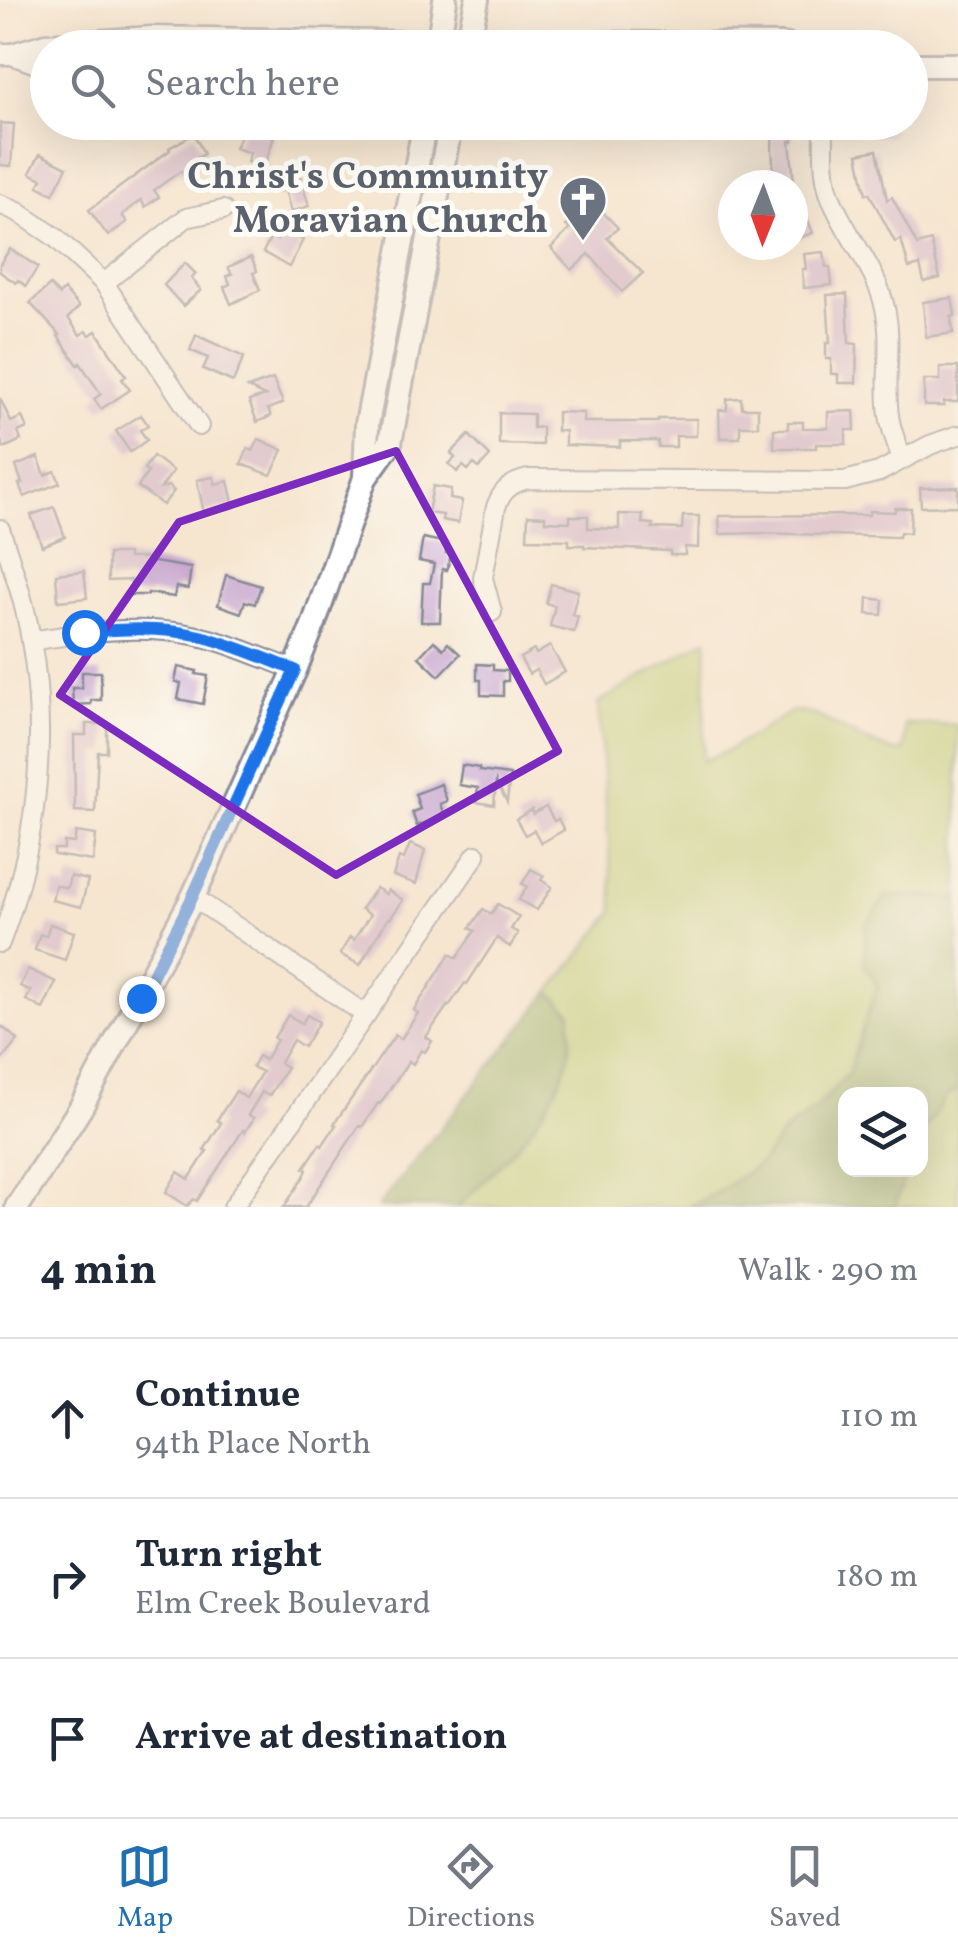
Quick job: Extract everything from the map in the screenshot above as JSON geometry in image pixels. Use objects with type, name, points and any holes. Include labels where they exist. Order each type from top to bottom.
[{"type":"main road","points":[[441,30],[445,0]]},
{"type":"main road","points":[[471,30],[478,0]]},
{"type":"main road","points":[[928,64],[958,65]]},
{"type":"main road","points":[[365,478],[366,424],[421,140]]},
{"type":"main road","points":[[17,1207],[80,1109],[192,898],[295,670],[365,478],[390,443],[448,140]]},
{"type":"street","points":[[6,54],[30,61]]},
{"type":"street","points":[[824,140],[829,195],[884,302],[889,339],[889,413],[902,459]]},
{"type":"street","points":[[0,204],[55,237],[104,283],[199,426]]},
{"type":"street","points":[[104,283],[186,218],[224,210]]},
{"type":"street","points":[[492,612],[483,578],[496,507],[500,496],[516,482],[845,482],[878,472],[958,435]]},
{"type":"street","points":[[0,529],[32,640],[39,726],[36,801],[24,864],[0,944]]},
{"type":"street","points":[[32,640],[121,629],[158,630],[196,635],[295,670]]},
{"type":"street","points":[[233,1207],[476,854]]},
{"type":"street","points":[[192,898],[366,1014]]},
{"type":"highlighted area","points":[[396,451],[558,751],[336,875],[60,695],[179,522]]},
{"type":"green space","points":[[707,639],[703,761],[793,711],[816,715],[891,751],[904,751],[905,724],[958,725],[958,900],[920,895],[864,964],[877,984],[849,1073],[816,1108],[784,1132],[762,1162],[717,1193],[688,1207],[378,1207],[614,912],[598,703]]},
{"type":"green space","points":[[920,895],[958,900],[958,1089],[946,1097],[928,1125],[928,1087],[838,1087],[838,1177],[904,1177],[895,1207],[688,1207],[717,1193],[761,1162],[784,1132],[816,1108],[848,1074],[877,985],[864,964],[866,925],[886,897]]},
{"type":"green space","points":[[550,992],[571,1012],[569,1053],[550,1101],[522,1139],[457,1207],[378,1207]]},
{"type":"green space","points":[[958,1089],[958,1207],[895,1207],[904,1177],[928,1177],[928,1125],[946,1097]]},
{"type":"building","points":[[0,123],[14,124],[11,166],[0,165]]},
{"type":"building","points":[[183,140],[197,140],[204,154],[193,160],[196,167],[183,174],[181,171],[154,190],[159,197],[145,207],[141,200],[122,215],[127,222],[108,236],[89,210]]},
{"type":"building","points":[[239,140],[273,140],[264,168],[247,162],[250,153],[235,148]]},
{"type":"building","points":[[772,140],[793,140],[793,170],[774,170]]},
{"type":"building","points":[[877,150],[887,200],[892,197],[917,245],[931,241],[940,278],[924,282],[920,265],[909,268],[901,239],[895,242],[869,193],[866,194],[858,154]]},
{"type":"building","points":[[40,154],[67,167],[53,194],[38,186],[42,179],[30,173]]},
{"type":"building","points":[[297,166],[309,206],[291,212],[285,190],[274,193],[269,174]]},
{"type":"building","name":"Christ's Community Moravian Church","points":[[592,201],[618,228],[607,238],[643,273],[622,292],[589,254],[572,270],[551,248],[570,229],[566,226]]},
{"type":"building","points":[[283,229],[303,240],[289,267],[263,252],[271,237],[277,240]]},
{"type":"building","points":[[10,249],[38,267],[26,286],[0,272],[0,264]]},
{"type":"building","points":[[824,252],[832,285],[804,288],[802,269],[806,269],[808,254]]},
{"type":"building","points":[[251,257],[260,290],[231,304],[224,287],[230,284],[227,276],[232,274],[228,267]]},
{"type":"building","points":[[185,263],[196,274],[191,278],[201,290],[183,306],[164,285]]},
{"type":"building","points":[[50,285],[59,295],[64,290],[79,307],[68,318],[80,335],[96,331],[126,376],[122,379],[130,390],[101,409],[94,399],[101,394],[60,335],[30,303]]},
{"type":"building","points":[[847,294],[849,343],[857,344],[856,383],[838,383],[838,374],[831,374],[831,359],[826,359],[826,343],[830,343],[827,295]]},
{"type":"building","points":[[952,298],[953,333],[926,337],[923,302]]},
{"type":"building","points":[[196,335],[244,357],[233,382],[203,369],[208,358],[190,350]]},
{"type":"building","points":[[940,367],[958,367],[958,402],[924,406],[924,380],[940,380]]},
{"type":"building","points":[[273,379],[283,403],[268,409],[271,416],[257,422],[249,401],[265,396],[248,388]]},
{"type":"building","points":[[0,398],[11,422],[22,417],[27,428],[18,432],[21,440],[4,448],[0,439]]},
{"type":"building","points":[[741,398],[742,408],[758,408],[758,426],[740,426],[740,438],[720,438],[719,410],[727,410],[727,399]]},
{"type":"building","points":[[854,411],[855,430],[846,430],[846,444],[774,448],[774,429],[788,429],[788,422],[803,422],[803,428],[828,428],[828,412]]},
{"type":"building","points":[[557,412],[584,413],[583,422],[697,419],[696,436],[676,436],[676,447],[658,447],[658,441],[620,441],[620,447],[565,445],[565,431],[557,431]]},
{"type":"building","points":[[499,413],[533,414],[533,428],[542,427],[542,445],[499,444]]},
{"type":"building","points":[[141,415],[148,425],[140,430],[147,440],[130,452],[116,431]]},
{"type":"building","points":[[469,435],[490,456],[479,468],[474,464],[468,470],[463,466],[457,472],[449,464],[455,458],[451,453]]},
{"type":"building","points":[[259,439],[283,450],[271,475],[241,464],[248,449],[253,451]]},
{"type":"building","points":[[153,456],[173,471],[161,488],[168,486],[174,491],[163,505],[138,487]]},
{"type":"building","points":[[38,457],[45,475],[55,471],[60,483],[24,497],[16,466]]},
{"type":"building","points":[[214,477],[215,484],[228,481],[234,507],[204,513],[197,480]]},
{"type":"building","points":[[433,486],[451,489],[450,499],[462,501],[458,523],[428,513]]},
{"type":"building","points":[[958,487],[958,506],[921,507],[920,488]]},
{"type":"building","points":[[54,507],[65,537],[42,546],[31,515]]},
{"type":"building","points":[[895,508],[911,508],[910,533],[900,532],[899,537],[720,534],[719,516],[869,515],[869,511],[895,512]]},
{"type":"building","points":[[619,514],[643,515],[642,523],[653,524],[652,528],[682,529],[683,516],[699,516],[698,548],[685,547],[685,555],[670,555],[670,551],[584,547],[569,545],[569,540],[527,539],[528,515],[545,516],[545,521],[570,522],[570,516],[588,516],[588,528],[619,529]]},
{"type":"building","points":[[423,538],[447,543],[446,553],[451,554],[447,570],[442,569],[440,622],[421,622],[423,583],[430,583],[434,564],[419,561]]},
{"type":"building","points":[[108,554],[128,554],[128,558],[148,558],[191,568],[188,589],[176,587],[174,597],[131,595],[131,580],[108,581]]},
{"type":"building","points":[[84,571],[87,598],[58,601],[56,574]]},
{"type":"building","points":[[226,575],[261,586],[255,604],[245,601],[241,613],[218,605]]},
{"type":"building","points":[[551,584],[578,591],[572,615],[578,616],[574,632],[550,626],[555,606],[546,603]]},
{"type":"building","points":[[868,598],[883,600],[882,615],[867,614]]},
{"type":"building","points":[[434,641],[443,649],[448,643],[460,654],[439,676],[419,657]]},
{"type":"building","points":[[550,646],[565,672],[544,684],[536,670],[529,674],[520,658]]},
{"type":"building","points":[[477,664],[508,671],[503,696],[481,695]]},
{"type":"building","points":[[178,667],[208,676],[203,704],[178,699]]},
{"type":"building","points":[[82,672],[101,672],[101,700],[73,705],[72,688],[82,688]]},
{"type":"building","points":[[86,724],[107,724],[107,752],[98,752],[95,812],[75,811],[74,735],[86,735]]},
{"type":"building","points":[[462,765],[510,775],[507,802],[496,782],[494,805],[476,802],[478,788],[459,785]]},
{"type":"building","points":[[441,784],[447,801],[440,804],[444,815],[417,826],[412,812],[420,809],[415,794]]},
{"type":"building","points":[[546,807],[564,830],[541,843],[534,830],[525,835],[516,819]]},
{"type":"building","points":[[76,832],[96,835],[93,861],[54,855],[54,849],[64,849],[64,842],[74,843]]},
{"type":"building","points":[[410,844],[425,850],[416,884],[393,876],[399,858],[404,859]]},
{"type":"building","points":[[531,869],[544,876],[541,880],[552,887],[537,910],[519,900]]},
{"type":"building","points":[[70,876],[88,880],[81,907],[52,900],[55,885],[67,888]]},
{"type":"building","points":[[376,888],[386,894],[388,890],[403,900],[360,965],[340,954],[370,915],[361,909]]},
{"type":"building","points":[[498,904],[519,917],[511,929],[518,933],[510,947],[497,938],[426,1037],[432,1041],[425,1052],[421,1050],[413,1064],[409,1061],[380,1104],[359,1126],[306,1207],[284,1207],[303,1178],[307,1170],[304,1168],[395,1035],[401,1039],[418,1013],[414,1010],[450,954],[457,958],[475,931],[470,928],[483,909],[491,914]]},
{"type":"building","points":[[50,924],[74,932],[65,960],[35,950],[40,934],[46,936]]},
{"type":"building","points":[[28,969],[56,982],[43,1009],[26,1000],[31,991],[20,986]]},
{"type":"building","points":[[288,1015],[302,1023],[307,1015],[319,1022],[304,1047],[293,1040],[280,1063],[287,1067],[269,1096],[262,1092],[248,1115],[254,1118],[245,1132],[197,1201],[194,1199],[187,1206],[166,1192],[178,1172],[189,1179],[221,1123],[217,1120],[236,1091],[246,1098],[262,1072],[252,1067],[258,1056],[265,1060]]},
{"type":"building","points":[[0,1025],[18,1040],[0,1062]]},
{"type":"place","name":"Christ's Community Moravian Church","points":[[583,242]]},
{"type":"route","points":[[84,632],[121,629],[196,635],[295,670],[192,898],[141,998]]}]
